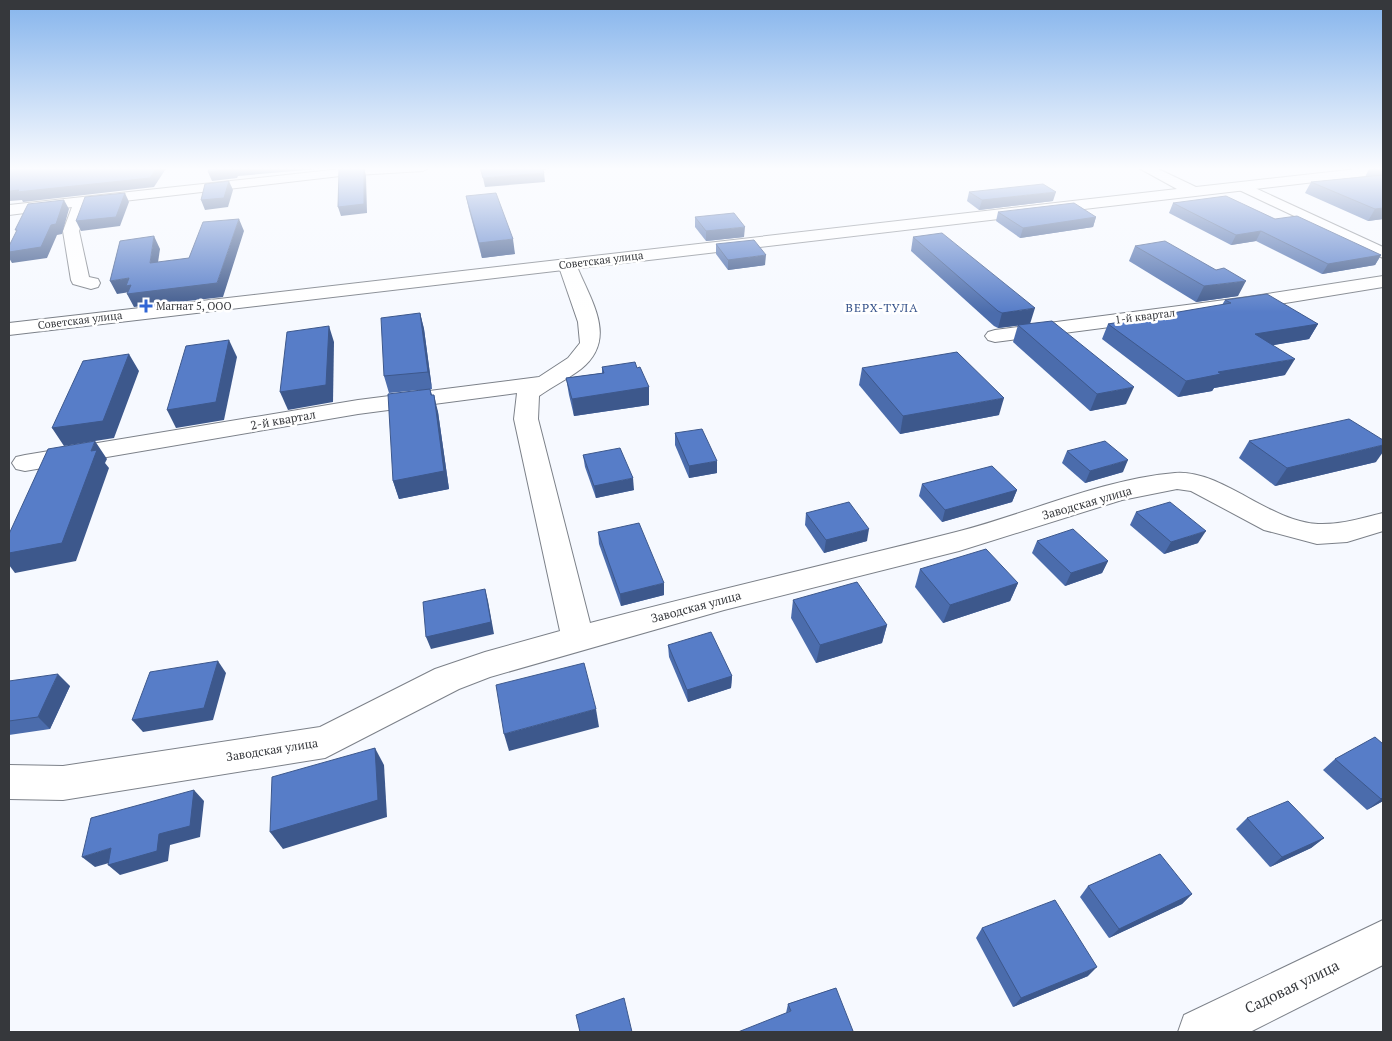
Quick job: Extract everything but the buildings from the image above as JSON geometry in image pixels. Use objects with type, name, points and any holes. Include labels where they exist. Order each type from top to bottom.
[{"type":"street","points":[[77,216],[71,232],[80,280],[91,283]]},
{"type":"street","name":"Советская улица","points":[[9,329],[989,216]]},
{"type":"street","points":[[1304,216],[1383,253]]},
{"type":"street","points":[[567,264],[590,328],[591,340],[584,355],[568,369],[541,383],[528,394],[526,419],[578,639]]},
{"type":"street","name":"1-й квартал","points":[[995,336],[1248,303],[1383,281]]},
{"type":"street","name":"2-й квартал","points":[[26,463],[358,407],[541,383]]},
{"type":"street","name":"Заводская улица","points":[[9,782],[63,783],[325,742],[447,679],[485,665],[724,599],[959,541],[1119,492],[1177,481],[1197,484],[1274,523],[1317,534],[1347,532],[1383,522]]},
{"type":"street","name":"Садовая улица","points":[[1201,1032],[1383,942]]},
{"type":"place","name":"Магнат 5, ООО","points":[[146,306]]},
{"type":"district","name":"ВЕРХ-ТУЛА","points":[[882,308]]}]
